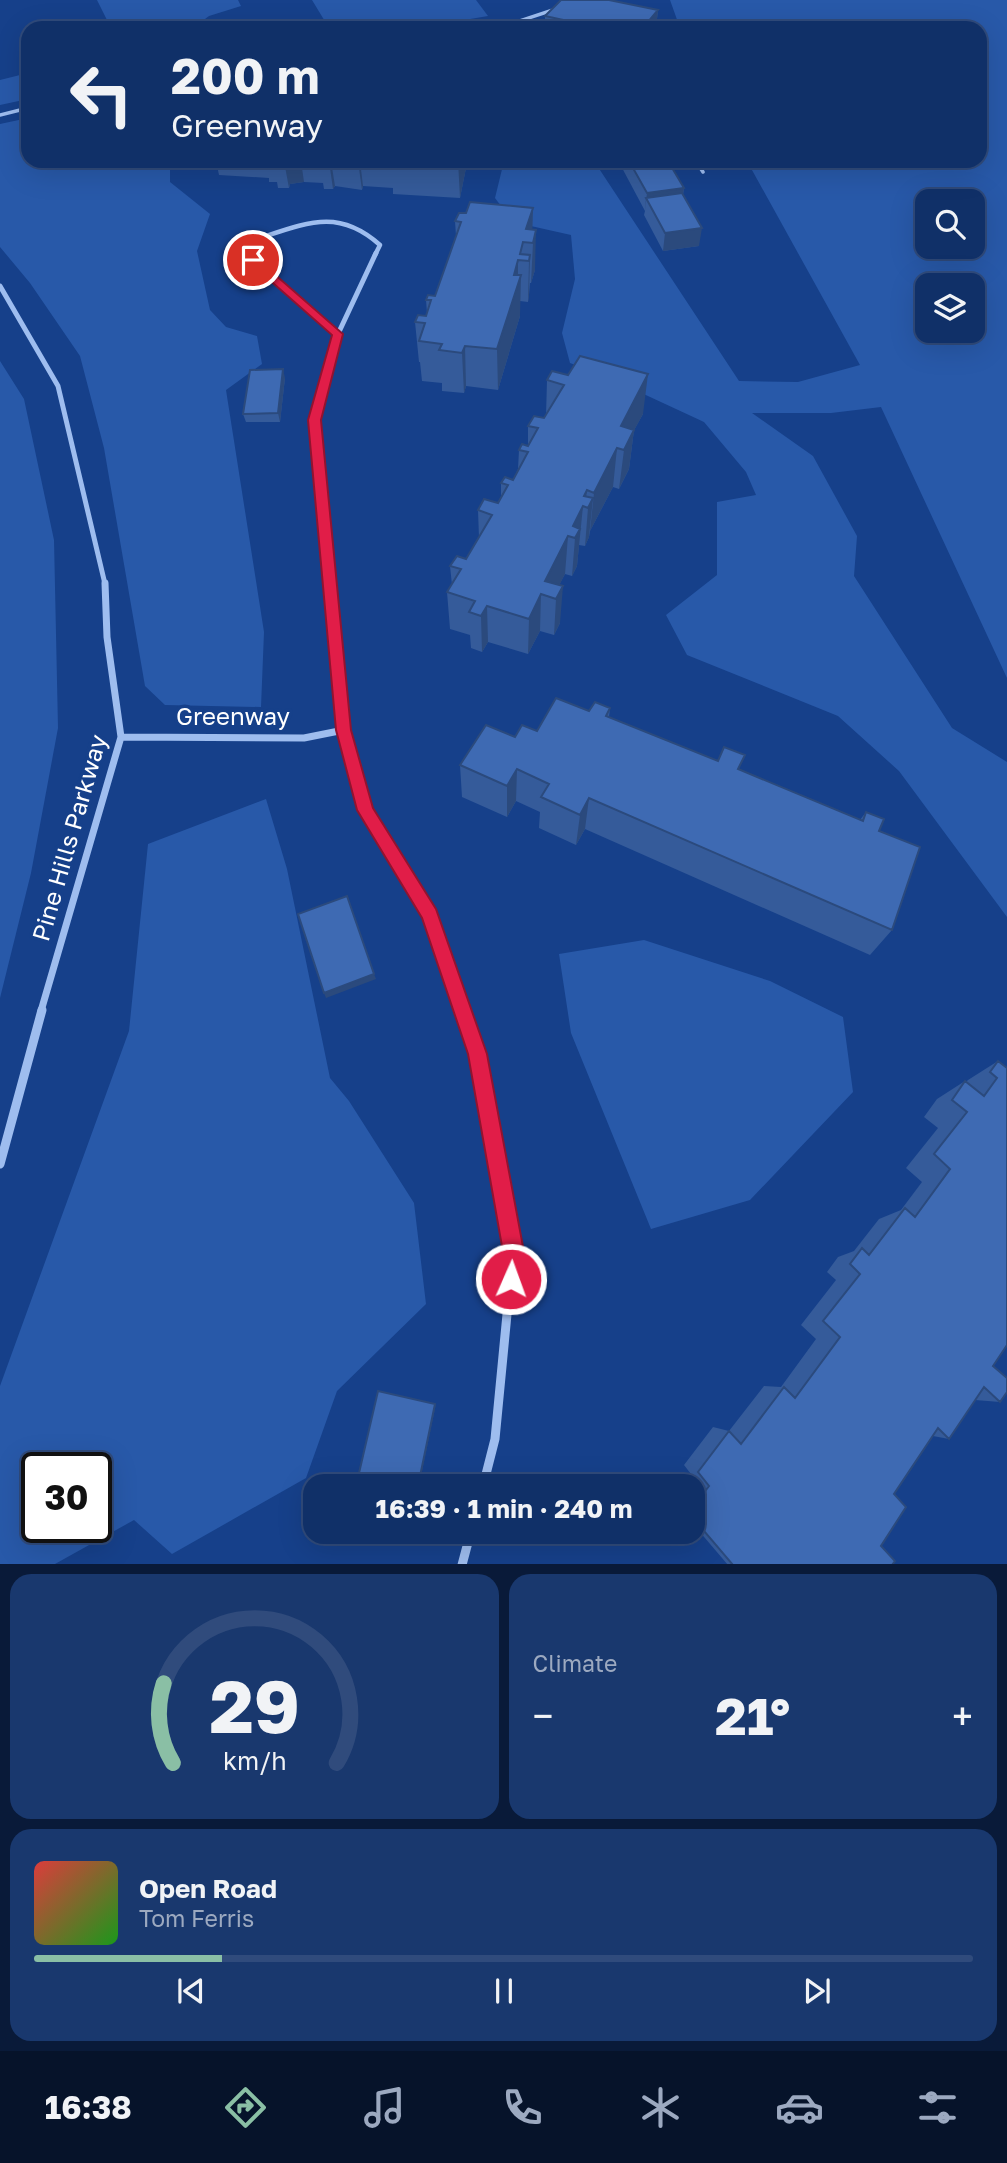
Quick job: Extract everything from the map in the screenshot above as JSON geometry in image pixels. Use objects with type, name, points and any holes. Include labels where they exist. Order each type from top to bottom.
[{"type":"street","points":[[338,334],[253,260],[266,236],[317,219],[365,229],[380,245],[338,334],[314,420],[344,730],[366,810],[430,915],[477,1054],[513,1252],[495,1439],[486,1474]]},
{"type":"street","name":"Pine Hills Parkway","points":[[0,286],[58,386],[105,578],[107,637],[121,737],[8,1125],[0,1164]]},
{"type":"street","name":"Greenway","points":[[121,737],[291,738],[344,730]]},
{"type":"street","points":[[462,1564],[467,1544]]},
{"type":"lane","points":[[519,21],[558,8]]},
{"type":"lane","points":[[0,115],[21,110]]},
{"type":"lane","points":[[700,168],[703,172]]},
{"type":"shaded area","points":[[97,0],[238,0],[241,6],[209,16],[202,21],[108,21]]},
{"type":"shaded area","points":[[312,0],[476,0],[488,16],[458,21],[325,21]]},
{"type":"shaded area","points":[[670,0],[1007,0],[1007,678],[881,407],[831,413],[752,413],[813,456],[857,536],[854,576],[952,728],[1007,762],[1007,917],[899,771],[838,716],[687,655],[666,615],[717,575],[717,502],[756,495],[746,472],[704,422],[570,363],[562,333],[575,279],[571,235],[513,222],[495,198],[502,168],[599,168],[739,381],[798,382],[860,365],[751,168],[987,168],[987,21],[678,21]]},
{"type":"shaded area","points":[[21,75],[21,100],[0,105],[0,80]]},
{"type":"shaded area","points":[[21,120],[21,168],[170,168],[170,182],[210,214],[197,251],[210,310],[226,327],[257,336],[262,364],[226,390],[264,632],[261,707],[165,705],[145,686],[104,448],[80,356],[30,283],[0,247],[0,124]]},
{"type":"shaded area","points":[[0,361],[24,399],[54,540],[58,728],[31,873],[0,998]]},
{"type":"shaded area","points":[[266,799],[287,869],[330,1078],[349,1101],[414,1203],[426,1304],[337,1391],[303,1480],[172,1554],[134,1520],[112,1532],[112,1452],[21,1452],[21,1543],[93,1543],[55,1564],[0,1564],[0,1386],[129,1031],[148,844]]},
{"type":"shaded area","points":[[644,940],[770,981],[843,1017],[853,1092],[750,1200],[651,1229],[571,1033],[559,954]]},
{"type":"building","points":[[561,0],[609,0],[658,10],[649,21],[568,21],[545,16]]},
{"type":"building","points":[[633,168],[672,168],[684,188],[647,193]]},
{"type":"building","points":[[682,193],[702,228],[665,233],[646,198]]},
{"type":"building","points":[[470,202],[533,208],[526,229],[536,230],[533,243],[523,242],[520,254],[530,255],[529,261],[518,260],[514,275],[521,275],[497,349],[465,346],[462,353],[439,350],[442,344],[419,341],[425,323],[415,322],[418,315],[426,316],[431,300],[426,300],[428,295],[435,296],[461,222],[455,221],[459,213],[466,213]]},
{"type":"building","points":[[580,356],[648,374],[621,426],[634,430],[624,450],[617,448],[594,493],[587,490],[584,496],[593,498],[588,508],[583,506],[573,526],[580,529],[575,538],[568,536],[545,581],[563,586],[556,599],[541,594],[529,619],[487,606],[481,616],[469,612],[475,601],[447,592],[461,569],[450,566],[457,556],[466,559],[492,515],[478,510],[484,499],[498,503],[508,485],[501,483],[505,477],[513,480],[528,452],[519,450],[522,444],[528,446],[538,428],[528,426],[534,416],[544,418],[564,385],[547,380],[552,371],[568,375]]},
{"type":"building","points":[[283,369],[278,413],[243,414],[250,370]]},
{"type":"building","points":[[556,698],[589,711],[595,702],[610,708],[606,716],[718,761],[724,747],[745,755],[738,769],[863,821],[866,812],[884,819],[879,831],[920,847],[892,930],[589,798],[580,815],[541,797],[549,784],[517,769],[507,786],[460,765],[486,725],[515,737],[522,725],[537,731]]},
{"type":"building","points":[[347,896],[374,974],[324,993],[298,914]]},
{"type":"building","points":[[998,1061],[1007,1068],[1007,1345],[993,1366],[1007,1378],[1007,1392],[1000,1402],[984,1387],[949,1439],[938,1428],[894,1494],[906,1507],[881,1546],[895,1561],[893,1564],[732,1564],[705,1532],[705,1491],[709,1486],[705,1481],[705,1474],[698,1472],[729,1431],[741,1444],[784,1387],[795,1398],[840,1337],[823,1321],[860,1274],[850,1264],[862,1248],[869,1255],[905,1208],[915,1217],[950,1169],[934,1154],[967,1112],[952,1100],[965,1081],[984,1096],[997,1078],[990,1072]]},
{"type":"building","points":[[378,1391],[435,1404],[420,1474],[359,1474]]},
{"type":"route","points":[[253,260],[338,334],[314,420],[344,730],[366,810],[430,915],[477,1054],[513,1252],[511,1279]]}]
